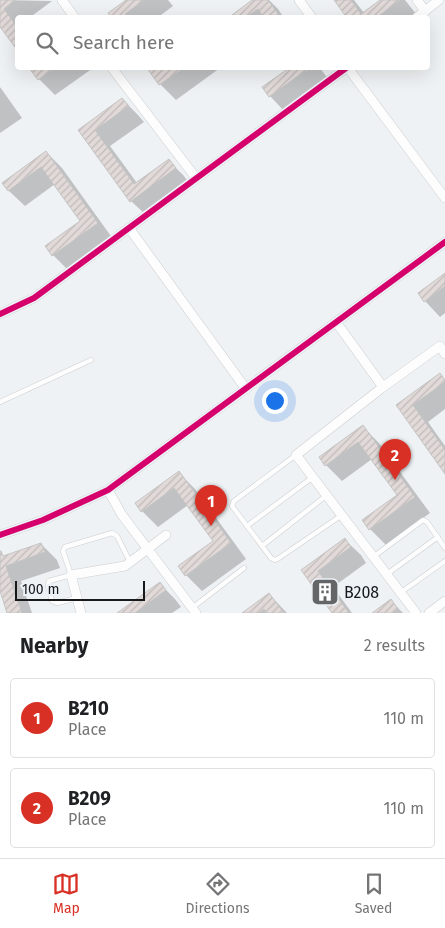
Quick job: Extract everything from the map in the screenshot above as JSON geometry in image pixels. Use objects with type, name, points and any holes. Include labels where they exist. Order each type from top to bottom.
[{"type":"street","points":[[62,0],[73,15]]},
{"type":"street","points":[[299,0],[310,15]]},
{"type":"street","points":[[417,0],[424,11]]},
{"type":"street","points":[[419,15],[439,0]]},
{"type":"street","points":[[114,70],[196,178]]},
{"type":"street","points":[[0,314],[34,298],[344,70]]},
{"type":"street","points":[[349,70],[445,198]]},
{"type":"street","points":[[129,228],[246,389]]},
{"type":"street","points":[[0,535],[43,520],[108,490],[445,242]]},
{"type":"street","points":[[336,322],[384,387]]},
{"type":"street","points":[[416,613],[296,455],[440,346],[445,354]]},
{"type":"street","points":[[108,490],[122,515],[194,611]]},
{"type":"street","points":[[81,613],[71,575],[125,566],[166,535]]},
{"type":"street","points":[[429,613],[445,601]]},
{"type":"lane","points":[[0,402],[90,360]]},
{"type":"lane","points":[[296,455],[234,502],[232,506],[271,558],[275,560],[280,558],[342,515]]},
{"type":"lane","points":[[247,526],[313,476]]},
{"type":"lane","points":[[262,546],[327,495]]},
{"type":"lane","points":[[374,557],[423,520],[427,522],[445,548]]},
{"type":"lane","points":[[77,598],[57,602],[52,601],[48,586],[49,581],[71,575],[64,550],[65,546],[112,533],[117,536],[130,562]]},
{"type":"lane","points":[[386,574],[438,537]]},
{"type":"lane","points":[[400,593],[445,561]]},
{"type":"lane","points":[[194,611],[244,568]]},
{"type":"building","points":[[0,0],[15,0],[4,9],[15,24],[15,47],[0,27]]},
{"type":"building","points":[[126,0],[144,0],[126,15],[109,15],[108,13]]},
{"type":"building","points":[[252,0],[268,0],[279,15],[262,15],[258,9],[249,15],[232,15]]},
{"type":"building","points":[[334,0],[351,0],[361,14],[380,0],[400,0],[380,15],[345,15]]},
{"type":"building","points":[[30,70],[52,70],[38,80]]},
{"type":"building","points":[[148,70],[181,70],[159,85]]},
{"type":"building","points":[[286,70],[306,70],[269,97],[262,87]]},
{"type":"building","points":[[122,98],[129,106],[95,130],[134,184],[169,159],[176,168],[130,202],[78,130]]},
{"type":"building","points":[[46,151],[98,223],[52,256],[45,246],[80,221],[41,167],[8,191],[2,183]]},
{"type":"building","points":[[445,273],[445,286],[424,302],[418,293]]},
{"type":"building","points":[[440,373],[445,382],[413,405],[445,450],[445,474],[396,405]]},
{"type":"building","points":[[363,425],[415,497],[369,530],[362,520],[397,495],[358,442],[325,466],[319,457]]},
{"type":"building","points":[[179,471],[231,543],[185,576],[178,566],[213,541],[174,488],[141,512],[135,503]]},
{"type":"building","name":"B208","points":[[345,538],[351,547],[318,571],[349,613],[332,613],[301,570]]},
{"type":"building","points":[[41,543],[45,552],[6,566],[22,613],[7,613],[0,591],[0,551],[3,556]]},
{"type":"building","points":[[160,582],[166,590],[135,613],[117,613]]},
{"type":"building","points":[[269,593],[284,613],[267,613],[264,609],[259,613],[242,613]]},
{"type":"building","name":"B208","points":[[391,599],[398,609],[392,613],[372,613]]},
{"type":"cycle path","points":[[0,314],[34,298],[343,70]]},
{"type":"cycle path","points":[[0,535],[43,520],[108,490],[445,242]]},
{"type":"place","name":"B209","points":[[395,480]]},
{"type":"place","name":"B210","points":[[211,526]]},
{"type":"place","name":"B208","points":[[325,592]]}]
